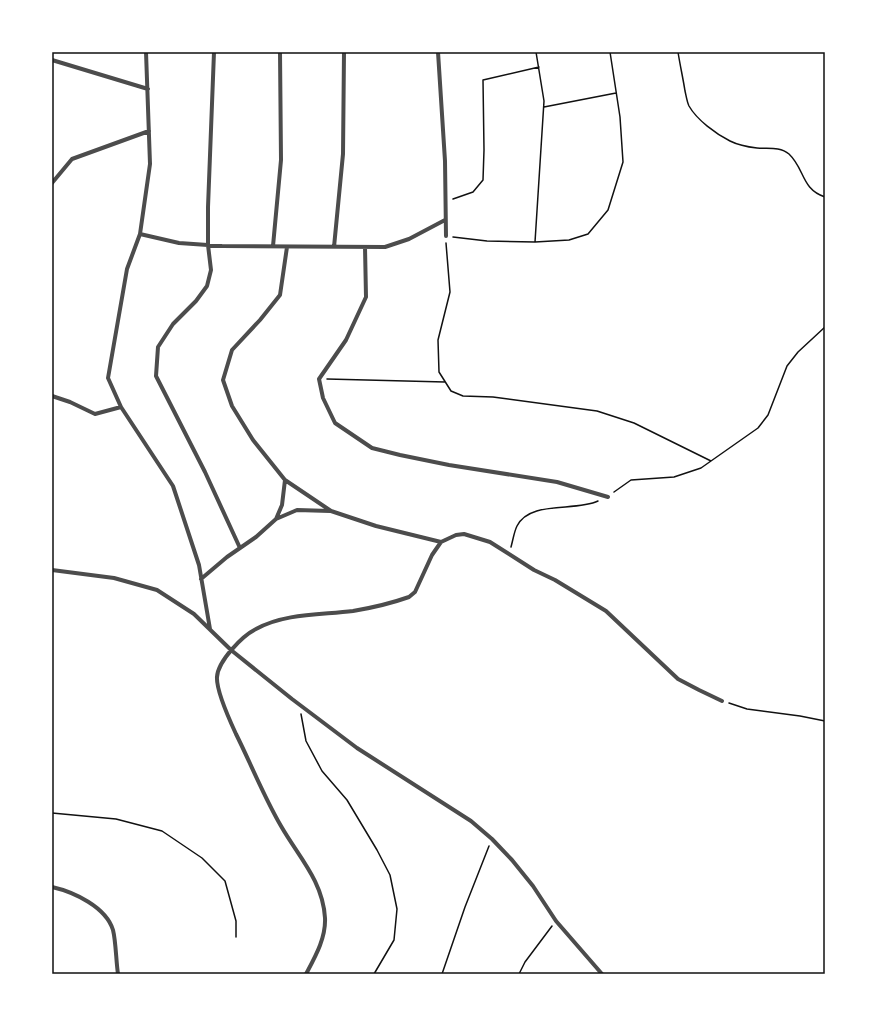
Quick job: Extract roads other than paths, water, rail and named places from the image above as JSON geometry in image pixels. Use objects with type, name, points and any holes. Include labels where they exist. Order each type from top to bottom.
[{"type":"street","points":[[146,52],[150,164],[140,234],[127,269],[108,378],[121,407],[174,486],[199,564],[210,630]]},
{"type":"street","points":[[214,52],[208,206],[208,245],[211,270],[207,286],[196,301],[173,324],[158,347],[156,376],[205,472],[240,548]]},
{"type":"street","points":[[273,246],[282,160],[280,52]]},
{"type":"street","points":[[334,247],[343,154],[344,52]]},
{"type":"street","points":[[438,52],[445,161],[446,236]]},
{"type":"street","points":[[52,60],[148,89]]},
{"type":"street","points":[[52,183],[72,159],[149,131]]},
{"type":"street","points":[[140,234],[179,243],[208,245],[385,247],[410,239],[446,220]]},
{"type":"street","points":[[287,247],[280,295],[260,320],[232,350],[223,380],[232,406],[253,440],[285,480],[330,511]]},
{"type":"street","points":[[365,247],[366,297],[346,340],[320,379],[323,398],[336,423],[372,448],[442,463],[557,482],[608,497]]},
{"type":"street","points":[[52,396],[70,402],[95,414],[121,407]]},
{"type":"street","points":[[276,519],[282,505],[285,480]]},
{"type":"street","points":[[201,579],[256,537],[276,519],[297,510],[330,511],[376,526],[442,542]]},
{"type":"street","points":[[306,974],[323,940],[325,918],[320,890],[312,874],[281,827],[231,723],[220,694],[217,677],[222,661],[254,630],[266,624],[297,617],[355,611],[409,596],[415,592],[432,555],[442,542],[456,535],[464,534],[490,542],[534,570],[555,580],[606,611],[678,679],[722,701]]},
{"type":"street","points":[[52,570],[114,578],[157,590],[194,614],[232,650],[299,705],[358,748],[471,821],[492,839],[512,860],[533,886],[556,921],[602,974]]},
{"type":"street","points":[[52,887],[66,890],[79,896],[98,909],[108,919],[113,931],[118,974]]}]
